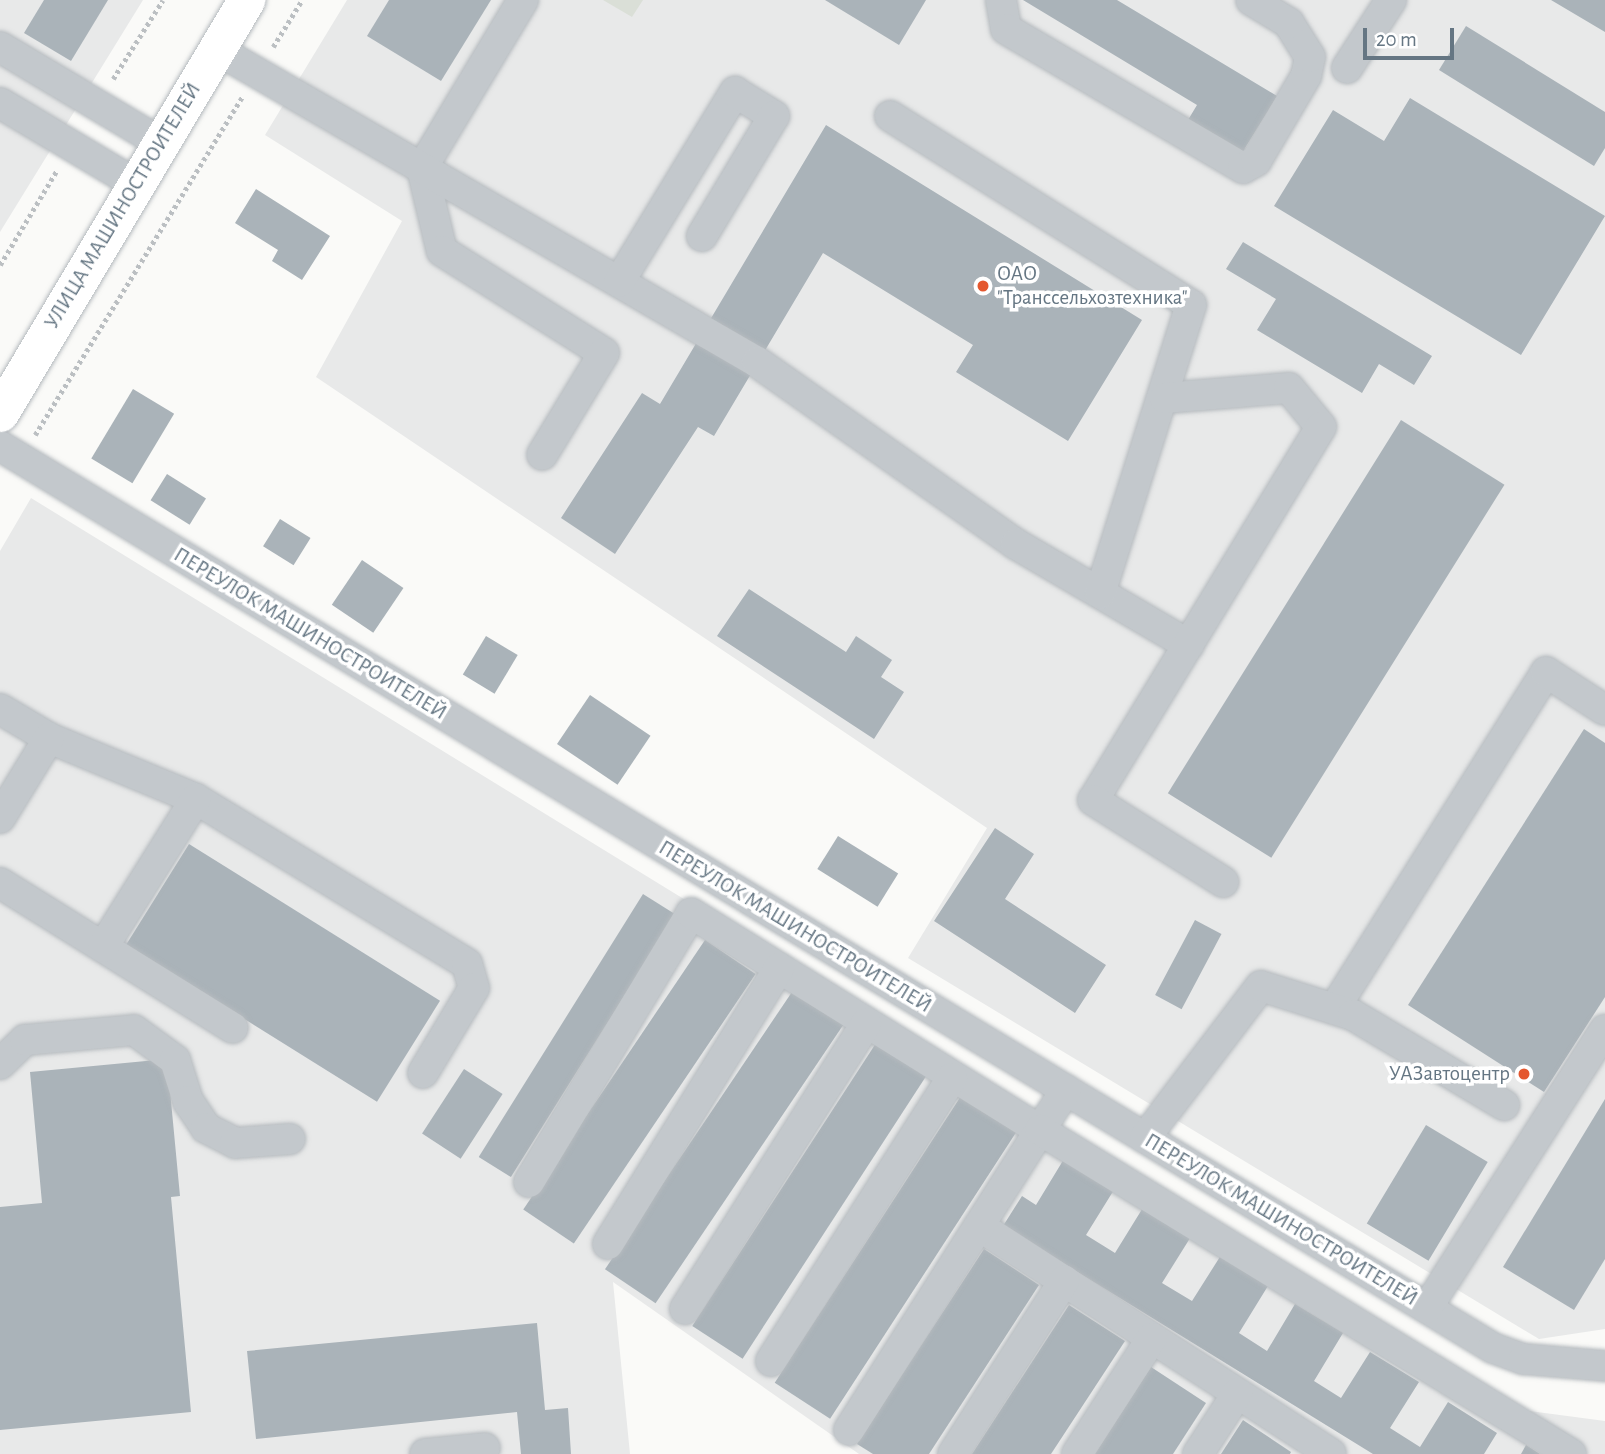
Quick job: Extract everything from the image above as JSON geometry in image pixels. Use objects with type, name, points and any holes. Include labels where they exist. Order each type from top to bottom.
[{"type":"main road","name":"УЛИЦА МАШИНОСТРОИТЕЛЕЙ","points":[[6,390],[136,184],[246,0]]},
{"type":"street","points":[[523,0],[422,168],[442,251],[604,353],[542,455]]},
{"type":"street","points":[[1001,0],[1006,29],[1243,168],[1256,161],[1306,76],[1310,57],[1289,23],[1251,0]]},
{"type":"street","points":[[1347,68],[1391,0]]},
{"type":"street","points":[[0,47],[161,143]]},
{"type":"street","points":[[216,49],[757,362],[1016,544],[1189,645]]},
{"type":"street","points":[[619,282],[735,92],[774,116],[702,236]]},
{"type":"street","points":[[0,103],[136,184]]},
{"type":"street","points":[[890,116],[1191,306],[1165,398],[1100,593]]},
{"type":"street","points":[[1165,398],[1289,388],[1321,427],[1093,800],[1223,882]]},
{"type":"street","name":"ПЕРЕУЛОК МАШИНОСТРОИТЕЛЕЙ","points":[[10,453],[1427,1308],[1524,1359],[1605,1366]]},
{"type":"street","points":[[1334,1009],[1546,672],[1605,709]]},
{"type":"street","points":[[0,709],[49,738],[196,799],[472,969],[474,988],[423,1073]]},
{"type":"street","points":[[0,818],[49,738]]},
{"type":"street","points":[[103,947],[196,799]]},
{"type":"street","points":[[0,883],[233,1028]]},
{"type":"street","points":[[528,1182],[691,913],[952,1078],[1571,1454]]},
{"type":"street","points":[[608,1244],[779,968]]},
{"type":"street","points":[[1145,1138],[1261,986],[1334,1009],[1504,1105]]},
{"type":"street","points":[[685,1310],[866,1024]]},
{"type":"street","points":[[0,1064],[25,1040],[134,1030],[175,1060],[188,1101],[206,1128],[235,1143],[290,1139]]},
{"type":"street","points":[[1427,1308],[1605,1031]]},
{"type":"street","points":[[771,1361],[952,1078]]},
{"type":"street","points":[[849,1430],[1066,1090]]},
{"type":"street","points":[[979,1226],[1321,1451]]},
{"type":"street","points":[[953,1454],[1063,1281]]},
{"type":"street","points":[[1077,1454],[1152,1338]]},
{"type":"street","points":[[1198,1454],[1237,1394]]},
{"type":"street","points":[[425,1454],[485,1448]]},
{"type":"path","points":[[10,453],[302,0]]},
{"type":"shaded area","points":[[0,0],[143,0],[0,232]]},
{"type":"shaded area","points":[[347,0],[1605,0],[1605,1329],[1539,1339],[908,958],[987,828],[316,377],[402,221],[265,135]]},
{"type":"shaded area","points":[[603,0],[643,0],[632,17]]},
{"type":"shaded area","points":[[31,498],[1514,1409],[1605,1421],[1605,1454],[859,1454],[613,1282],[630,1454],[0,1454],[0,551]]},
{"type":"building","points":[[44,0],[108,0],[71,61],[24,33]]},
{"type":"building","points":[[389,0],[491,0],[441,81],[367,36]]},
{"type":"building","points":[[825,0],[926,0],[899,45]]},
{"type":"building","points":[[1023,0],[1117,0],[1277,96],[1242,153],[1188,120],[1197,105]]},
{"type":"building","points":[[1551,0],[1605,0],[1605,32]]},
{"type":"building","points":[[1466,26],[1605,112],[1605,148],[1594,166],[1439,70]]},
{"type":"building","points":[[1410,98],[1605,216],[1521,355],[1274,206],[1333,110],[1384,141]]},
{"type":"building","name":"ОАО \"Транссельхозтехника\"","points":[[826,125],[1142,320],[1068,441],[956,372],[973,345],[823,253],[714,436],[698,427],[615,554],[561,518],[642,393],[660,404]]},
{"type":"building","points":[[256,189],[330,236],[302,280],[272,261],[278,250],[235,223]]},
{"type":"building","points":[[1243,242],[1432,356],[1414,385],[1379,364],[1362,393],[1257,330],[1276,299],[1226,269]]},
{"type":"building","points":[[133,389],[174,414],[132,483],[91,458]]},
{"type":"building","points":[[1401,420],[1504,485],[1271,858],[1168,793]]},
{"type":"building","points":[[167,474],[206,498],[190,525],[151,500]]},
{"type":"building","points":[[280,519],[311,538],[294,565],[263,546]]},
{"type":"building","points":[[362,560],[403,588],[373,633],[332,605]]},
{"type":"building","points":[[749,589],[846,652],[856,636],[892,660],[881,677],[904,692],[874,739],[717,636]]},
{"type":"building","points":[[486,636],[518,655],[495,694],[463,675]]},
{"type":"building","points":[[590,695],[651,736],[618,785],[557,744]]},
{"type":"building","points":[[1584,729],[1605,743],[1605,997],[1544,1092],[1408,1005]]},
{"type":"building","points":[[995,828],[1034,854],[1005,899],[1106,965],[1075,1013],[934,921]]},
{"type":"building","points":[[838,836],[898,874],[878,907],[817,869]]},
{"type":"building","points":[[189,844],[440,1001],[377,1102],[126,945]]},
{"type":"building","points":[[643,894],[675,914],[511,1177],[479,1157]]},
{"type":"building","points":[[1195,920],[1221,934],[1182,1009],[1155,995]]},
{"type":"building","points":[[705,940],[756,974],[574,1244],[523,1209]]},
{"type":"building","points":[[794,989],[845,1023],[656,1303],[605,1269]]},
{"type":"building","points":[[878,1040],[928,1073],[743,1359],[692,1326]]},
{"type":"building","points":[[167,1059],[180,1196],[171,1197],[191,1412],[0,1430],[0,1207],[42,1203],[30,1072]]},
{"type":"building","points":[[464,1069],[503,1094],[461,1159],[422,1134]]},
{"type":"building","points":[[961,1096],[1016,1132],[830,1419],[775,1383]]},
{"type":"building","points":[[1605,1099],[1605,1259],[1574,1310],[1503,1267]]},
{"type":"building","points":[[1426,1125],[1488,1162],[1428,1261],[1367,1224]]},
{"type":"building","points":[[1067,1154],[1117,1185],[1086,1235],[1115,1253],[1144,1206],[1192,1235],[1162,1283],[1192,1301],[1223,1252],[1271,1281],[1239,1333],[1267,1351],[1295,1304],[1343,1333],[1314,1381],[1341,1398],[1370,1352],[1419,1382],[1390,1428],[1420,1447],[1448,1402],[1497,1433],[1484,1454],[1373,1454],[1003,1226],[1022,1196],[1036,1205]]},
{"type":"building","points":[[984,1249],[1039,1285],[929,1454],[873,1454],[857,1444]]},
{"type":"building","points":[[1069,1305],[1125,1341],[1051,1454],[972,1454]]},
{"type":"building","points":[[537,1323],[545,1410],[568,1408],[571,1454],[521,1454],[517,1412],[256,1439],[247,1351]]},
{"type":"building","points":[[1151,1367],[1206,1403],[1173,1454],[1095,1454]]},
{"type":"building","points":[[1243,1420],[1291,1452],[1290,1454],[1221,1454]]},
{"type":"building","points":[[1526,1445],[1540,1454],[1521,1454]]},
{"type":"place","name":"ОАО \"Транссельхозтехника\"","points":[[983,286]]},
{"type":"place","name":"УАЗавтоцентр","points":[[1524,1074]]}]
